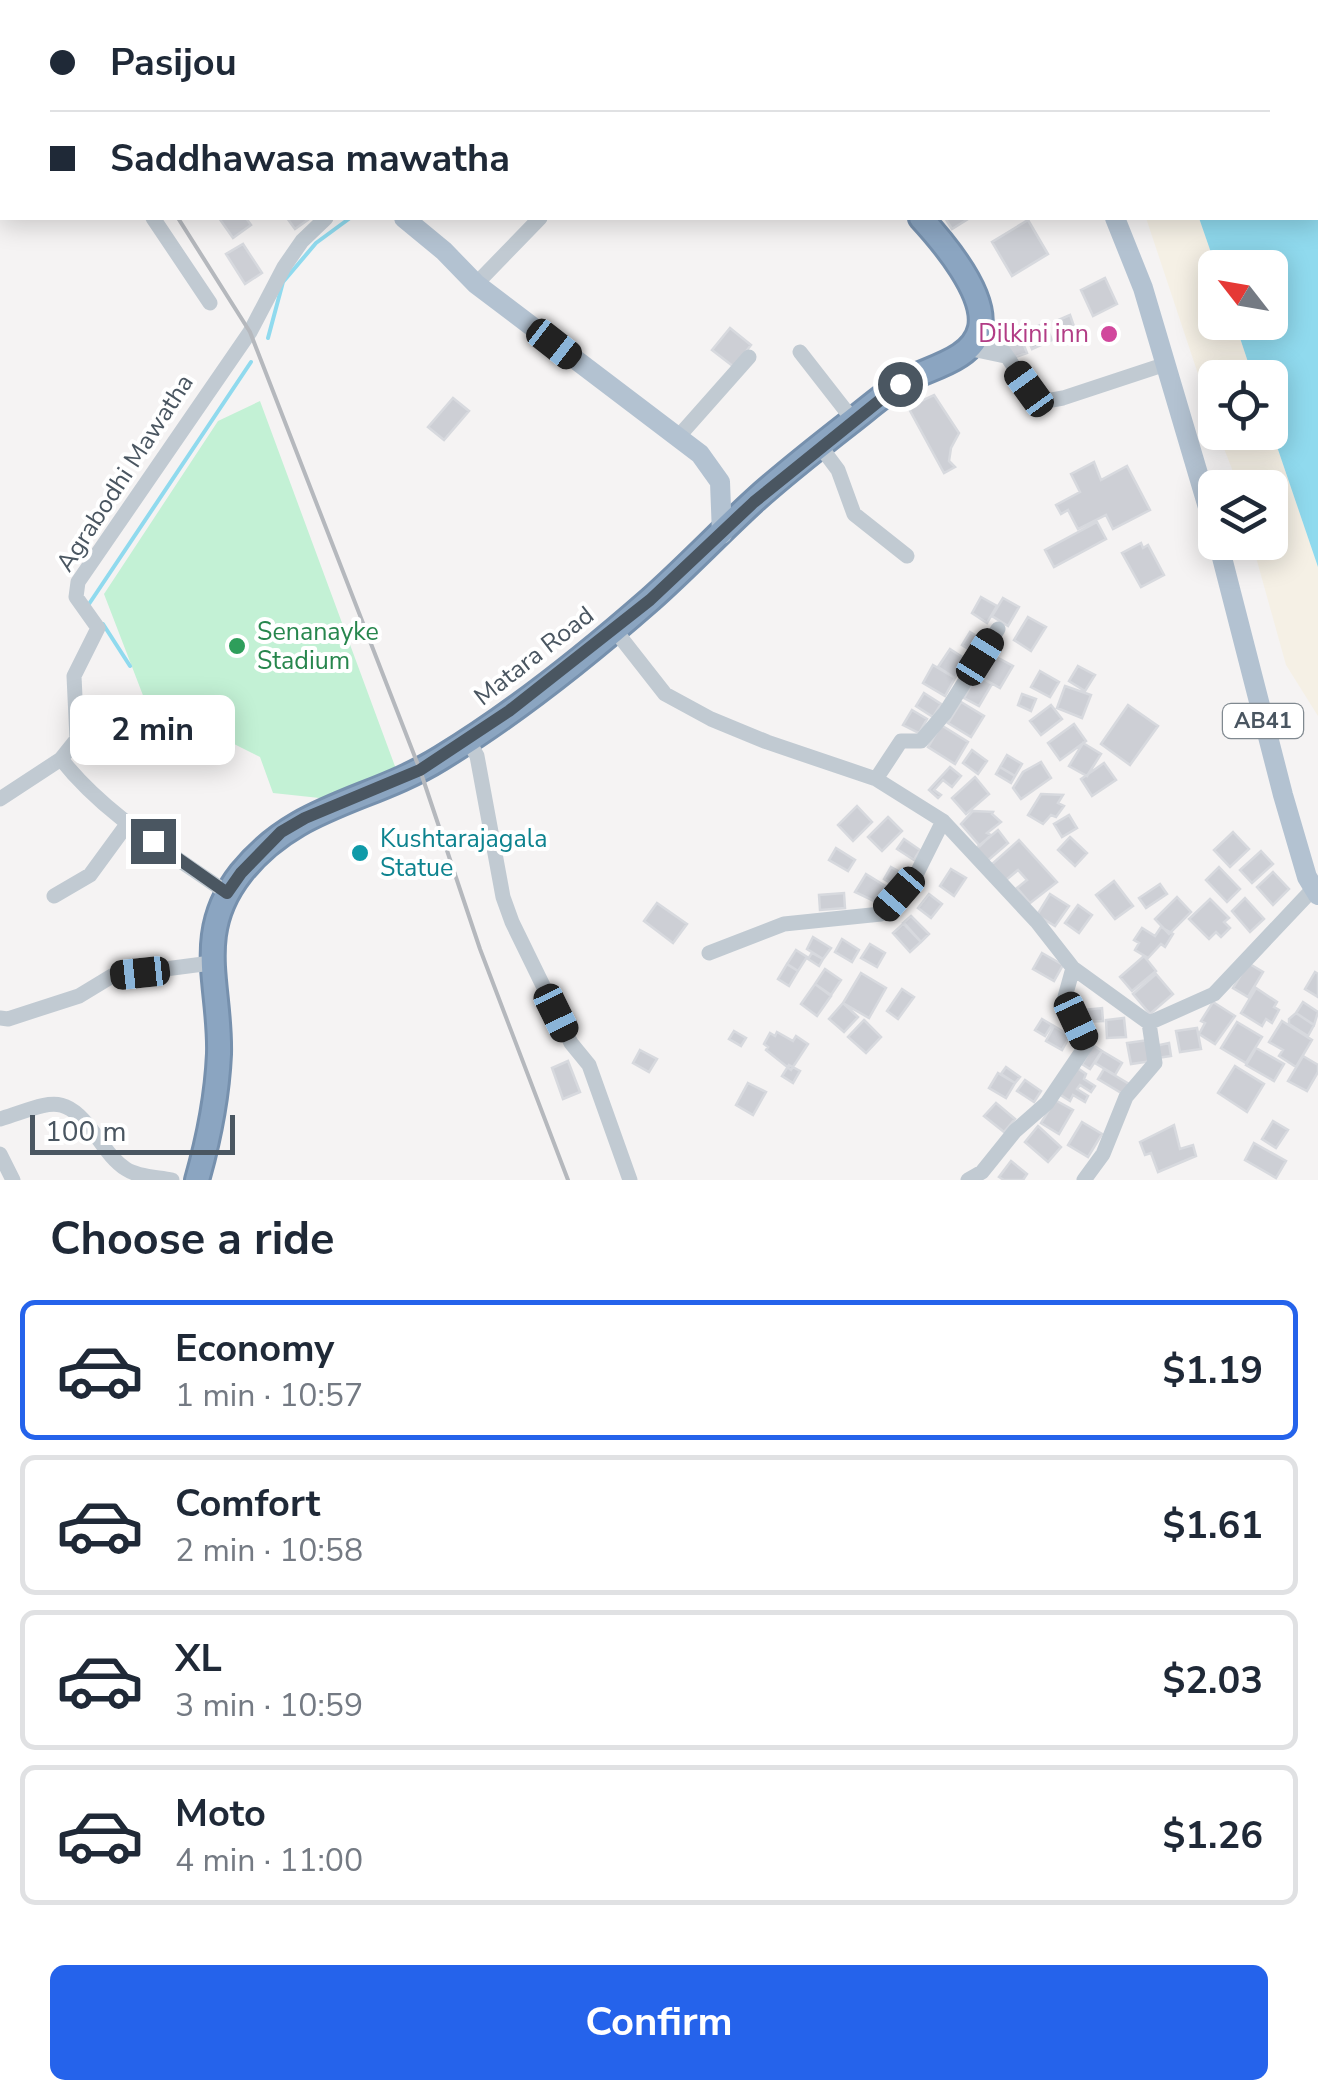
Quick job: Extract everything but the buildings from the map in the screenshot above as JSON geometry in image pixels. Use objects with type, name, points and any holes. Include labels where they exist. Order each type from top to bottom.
[{"type":"highway","points":[[923,220],[964,275],[981,318],[976,339],[967,348]]},
{"type":"highway","name":"Matara Road","points":[[197,1180],[213,1119],[219,1051],[211,962],[213,929],[227,893],[250,862],[281,832],[305,818],[420,770],[468,740],[614,629],[754,502],[853,420],[900,384],[944,365],[967,348]]},
{"type":"main road","points":[[406,220],[476,284],[679,436],[707,462],[720,482],[754,502]]},
{"type":"main road","points":[[1116,220],[1166,364],[1198,473]]},
{"type":"main road","points":[[720,482],[722,534]]},
{"type":"main road","name":"AB41","points":[[1223,560],[1282,795],[1307,877],[1316,892]]},
{"type":"street","points":[[155,220],[210,303]]},
{"type":"street","name":"Agrabodhi Mawatha","points":[[61,759],[77,739],[74,676],[98,628],[76,597],[78,582],[250,332],[284,267],[302,241],[324,220]]},
{"type":"street","points":[[476,284],[538,220]]},
{"type":"street","points":[[981,318],[1029,389],[1046,401],[1166,364]]},
{"type":"street","points":[[967,348],[1005,356]]},
{"type":"street","points":[[800,352],[853,420]]},
{"type":"street","points":[[679,436],[749,357]]},
{"type":"street","points":[[820,446],[838,470],[854,514],[906,556]]},
{"type":"street","points":[[614,629],[665,694],[711,719],[767,742],[876,780],[943,821],[1037,922],[1073,968],[1149,1023],[1155,1063],[1126,1098],[1103,1154],[1084,1180]]},
{"type":"street","points":[[876,780],[902,741],[921,741],[945,714],[998,629]]},
{"type":"street","points":[[468,740],[477,756],[512,922],[571,1043],[589,1065],[630,1180]]},
{"type":"street","points":[[0,799],[61,759],[82,786],[227,893]]},
{"type":"street","points":[[710,953],[784,924],[881,914],[917,873],[943,821]]},
{"type":"street","points":[[54,896],[90,874],[128,823]]},
{"type":"street","points":[[1149,1023],[1214,994],[1316,892]]},
{"type":"street","points":[[0,1018],[8,1019],[79,996],[112,976],[211,962]]},
{"type":"street","points":[[968,1180],[982,1172],[1015,1131],[1046,1103],[1087,1044],[1065,997],[1073,968]]},
{"type":"street","points":[[0,1119],[38,1107],[66,1104],[81,1114],[110,1155],[127,1170],[172,1180]]},
{"type":"street","points":[[0,1154],[12,1180]]},
{"type":"green space","name":"Senanayke Stadium","points":[[260,401],[396,769],[329,799],[273,793],[260,757],[228,741],[210,753],[144,698],[104,594],[218,421]]},
{"type":"sand","points":[[1147,220],[1200,220],[1210,250],[1198,250],[1198,340],[1241,340],[1247,360],[1198,360],[1198,374]]},
{"type":"sand","points":[[1225,450],[1278,450],[1285,470],[1232,470]]},
{"type":"sand","points":[[1288,479],[1318,567],[1318,716],[1286,665],[1257,560],[1288,560]]},
{"type":"water","points":[[1200,220],[1318,220],[1318,567],[1278,450],[1288,450],[1288,360],[1247,360],[1241,340],[1288,340],[1288,250],[1210,250]]},
{"type":"waterway","points":[[268,338],[283,282],[316,243],[347,220]]},
{"type":"waterway","points":[[89,604],[251,362]]},
{"type":"waterway","points":[[103,624],[130,666]]},
{"type":"railway","points":[[179,220],[250,332],[420,770],[480,949],[568,1180]]},
{"type":"place","name":"Dilkini inn","points":[[1109,334]]},
{"type":"place","name":"Senanayke Stadium","points":[[237,646]]},
{"type":"place","name":"Kushtarajagala Statue","points":[[360,853]]},
{"type":"route","points":[[153,841],[227,893],[281,832],[305,818],[420,770],[509,711],[650,600],[754,502],[900,384]]}]
